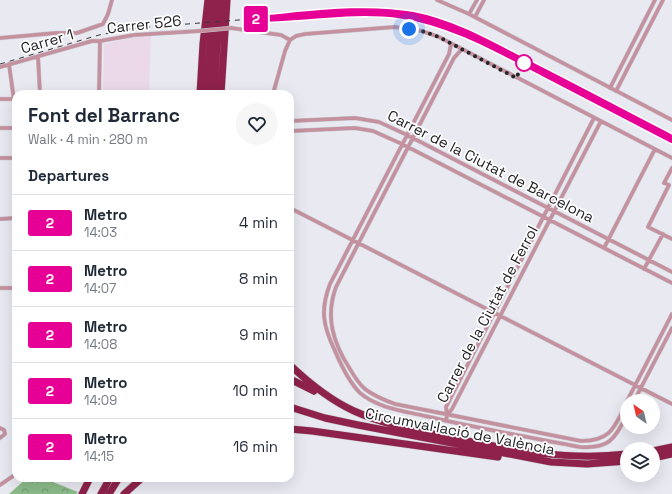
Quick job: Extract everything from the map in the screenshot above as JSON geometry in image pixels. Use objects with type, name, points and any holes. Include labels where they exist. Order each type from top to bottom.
[{"type":"highway","points":[[200,90],[208,0]]},
{"type":"highway","points":[[207,90],[214,0]]},
{"type":"highway","points":[[214,90],[222,0]]},
{"type":"highway","points":[[221,90],[227,0]]},
{"type":"highway","name":"Circumval·lació de València","points":[[294,370],[307,381],[334,400],[354,411],[392,425],[503,448],[565,456],[588,457],[620,455]]},
{"type":"highway","points":[[294,381],[326,398],[334,400]]},
{"type":"highway","name":"Circumval·lació de València","points":[[294,408],[326,418],[358,425],[551,462],[587,464],[620,462]]},
{"type":"highway","points":[[294,429],[542,463],[551,462]]},
{"type":"highway","points":[[660,450],[672,447]]},
{"type":"highway","points":[[660,457],[672,454]]},
{"type":"highway","points":[[82,494],[88,482]]},
{"type":"highway","points":[[101,494],[108,482]]},
{"type":"highway","points":[[109,494],[116,482]]},
{"type":"highway","points":[[124,494],[138,482]]},
{"type":"street","name":"Carrer 526","points":[[0,38],[56,33],[77,33],[103,24],[112,0]]},
{"type":"street","points":[[437,0],[475,17],[672,120]]},
{"type":"street","points":[[469,14],[477,0]]},
{"type":"street","points":[[475,17],[484,0]]},
{"type":"street","points":[[610,88],[655,0]]},
{"type":"street","points":[[616,91],[663,0]]},
{"type":"street","points":[[274,90],[285,50],[290,40],[296,36],[395,27],[422,31],[439,37],[672,158]]},
{"type":"street","name":"Carrer 526","points":[[100,41],[134,35],[231,28],[281,36],[290,40]]},
{"type":"street","name":"Carrer 1","points":[[0,67],[92,41],[100,41]]},
{"type":"street","points":[[100,41],[100,90]]},
{"type":"street","points":[[452,44],[449,54],[330,284],[325,299],[324,316],[329,338],[342,366],[359,392],[380,405],[446,421],[580,447],[593,448],[602,446],[611,440],[620,428]]},
{"type":"street","points":[[462,49],[454,58],[336,287],[331,300],[330,315],[333,336],[346,363],[358,382],[364,388],[383,400],[395,404],[581,441],[598,440],[607,435],[613,429],[620,415]]},
{"type":"street","points":[[38,56],[40,90]]},
{"type":"street","points":[[9,64],[13,90]]},
{"type":"street","points":[[0,99],[12,99]]},
{"type":"street","name":"Carrer de la Ciutat de Barcelona","points":[[294,121],[354,118],[379,122],[407,134],[672,272]]},
{"type":"street","name":"Carrer de la Ciutat de Ferrol","points":[[447,415],[446,407],[594,118]]},
{"type":"street","name":"Carrer de la Ciutat de Ferrol","points":[[447,415],[452,409],[601,121]]},
{"type":"street","points":[[0,128],[12,128]]},
{"type":"street","name":"Carrer de la Ciutat de Barcelona","points":[[294,131],[355,128],[373,131],[408,147],[672,283]]},
{"type":"street","points":[[604,248],[655,149]]},
{"type":"street","points":[[0,158],[12,158]]},
{"type":"street","points":[[672,168],[664,183],[669,185],[648,227],[672,239]]},
{"type":"street","points":[[294,210],[672,404]]},
{"type":"street","points":[[0,219],[12,218]]},
{"type":"street","points":[[644,269],[663,234]]},
{"type":"street","points":[[0,288],[12,288]]},
{"type":"street","points":[[630,394],[672,314]]},
{"type":"street","points":[[638,394],[672,328]]},
{"type":"street","points":[[446,421],[447,415]]},
{"type":"street","points":[[0,428],[4,430],[5,434],[0,438]]},
{"type":"street","points":[[0,486],[12,477]]},
{"type":"shaded area","points":[[151,36],[149,90],[103,90],[104,44],[131,38]]},
{"type":"green space","points":[[22,482],[53,482],[78,492],[76,494],[9,494]]},
{"type":"railway","points":[[0,64],[99,35],[136,28],[354,11],[399,13],[424,17],[464,31],[672,138]]},
{"type":"metro line","name":"2","points":[[672,138],[500,48],[464,31],[438,21],[413,15],[371,11],[256,19],[355,13],[384,13],[424,20],[450,28],[474,38],[672,140]]},
{"type":"route","points":[[409,29],[422,31],[439,37],[516,78],[524,63]]}]
